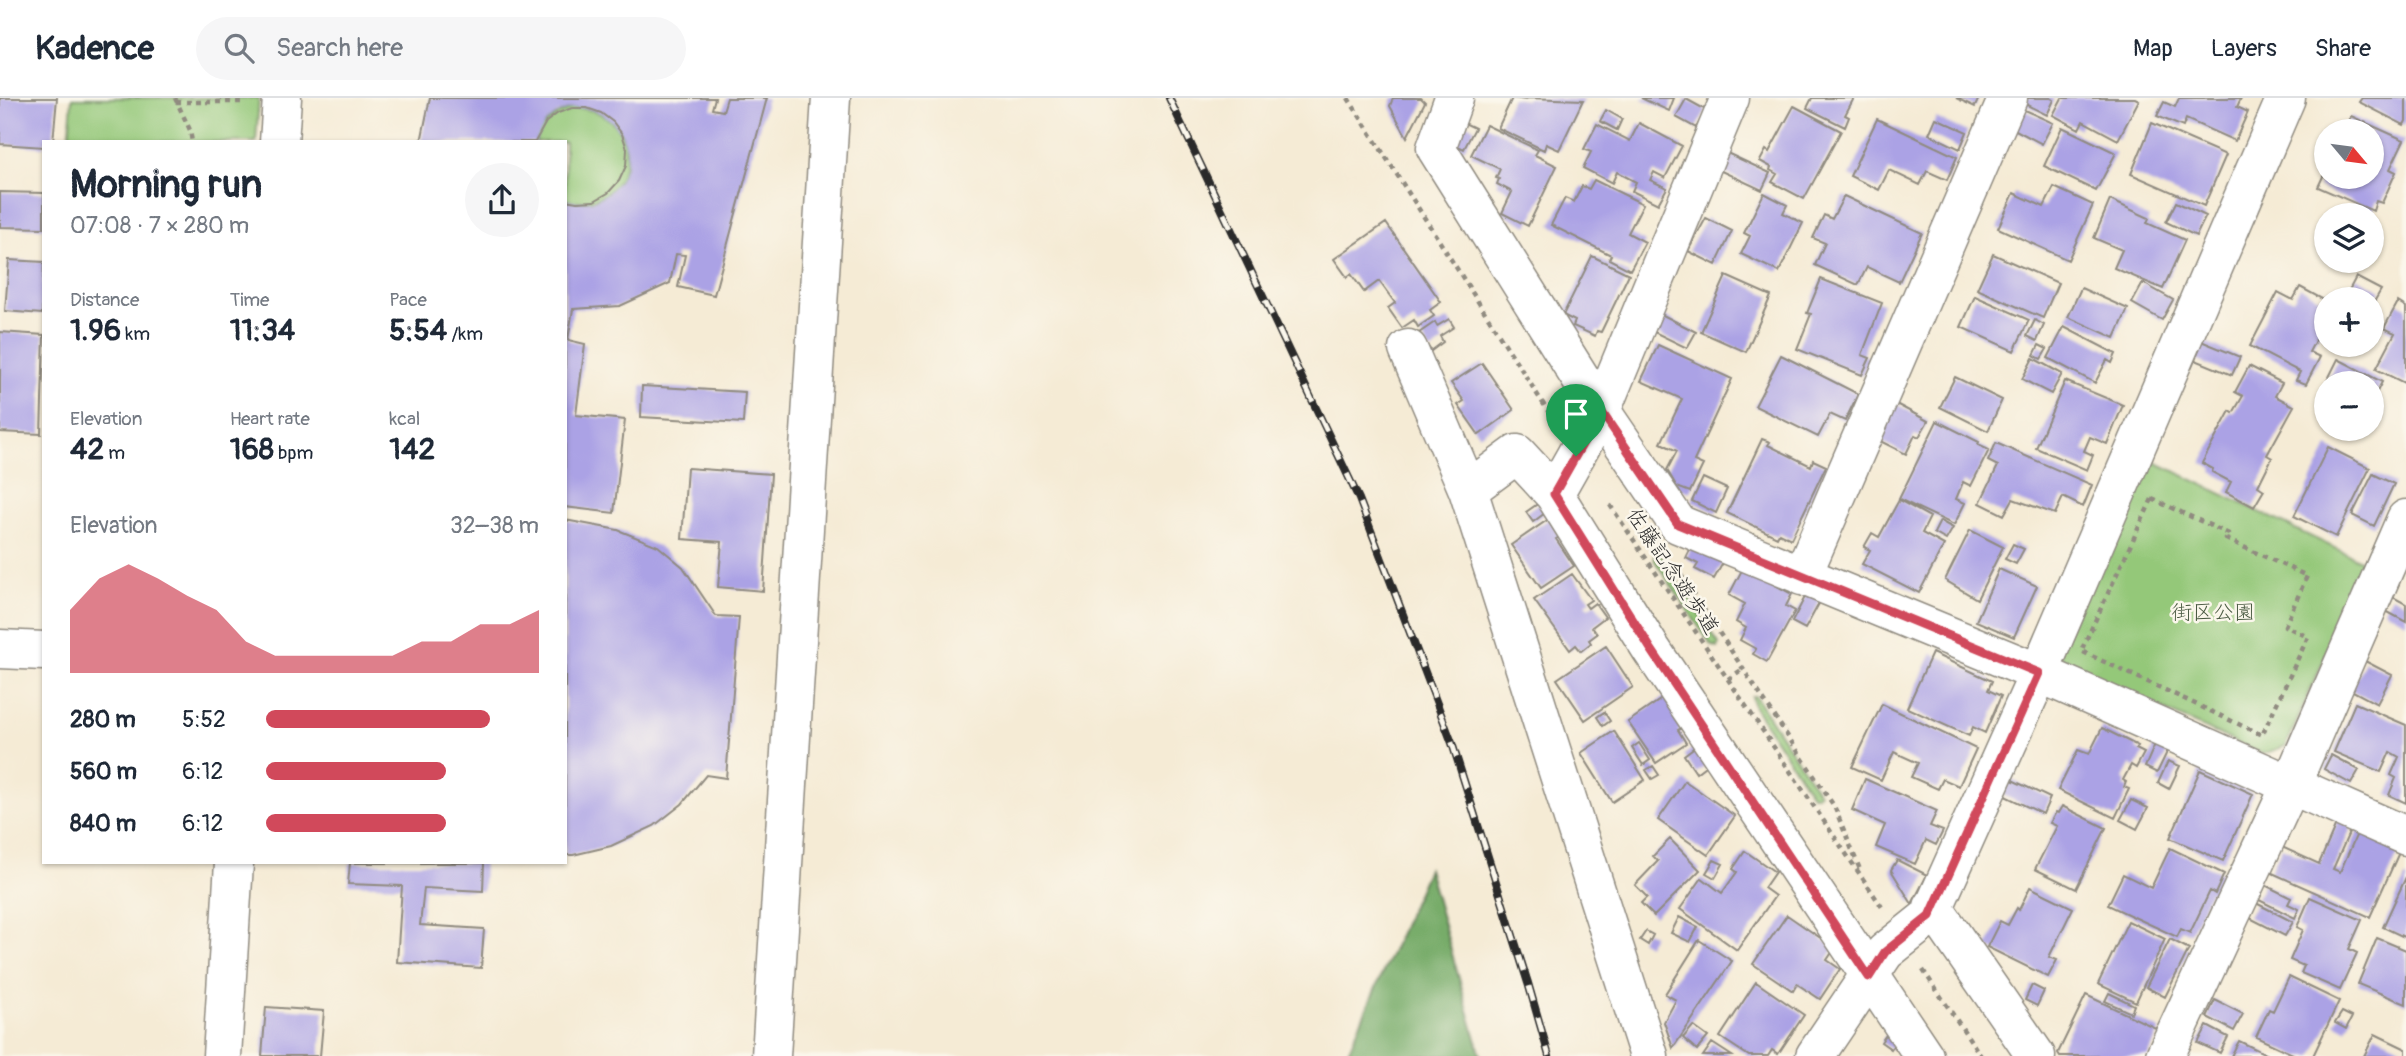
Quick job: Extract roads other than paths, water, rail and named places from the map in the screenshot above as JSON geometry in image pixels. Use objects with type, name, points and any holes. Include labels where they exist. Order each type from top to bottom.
[{"type":"street","points":[[771,1056],[831,98]]},
{"type":"street","points":[[1454,98],[1436,148],[1601,411],[1678,524],[2039,673],[2290,787],[2406,836]]},
{"type":"street","points":[[1554,494],[1601,411],[1730,98]]},
{"type":"street","points":[[1802,576],[2008,98]]},
{"type":"street","points":[[1815,1056],[1885,952],[1930,916],[2039,673],[2286,98]]},
{"type":"street","points":[[263,100],[278,140]]},
{"type":"street","points":[[1408,349],[1468,490],[1649,1056]]},
{"type":"street","points":[[1468,490],[1517,454],[1554,494],[1651,649],[1924,1056]]},
{"type":"street","points":[[2165,1056],[2290,787],[2406,519]]},
{"type":"street","points":[[0,649],[42,652]]},
{"type":"street","points":[[222,1056],[234,864]]},
{"type":"street","points":[[1933,907],[2036,1056]]},
{"type":"railway","points":[[1169,98],[1359,499],[1452,743],[1549,1056]]},
{"type":"park label","name":"街区公園","points":[[2213,612]]}]
